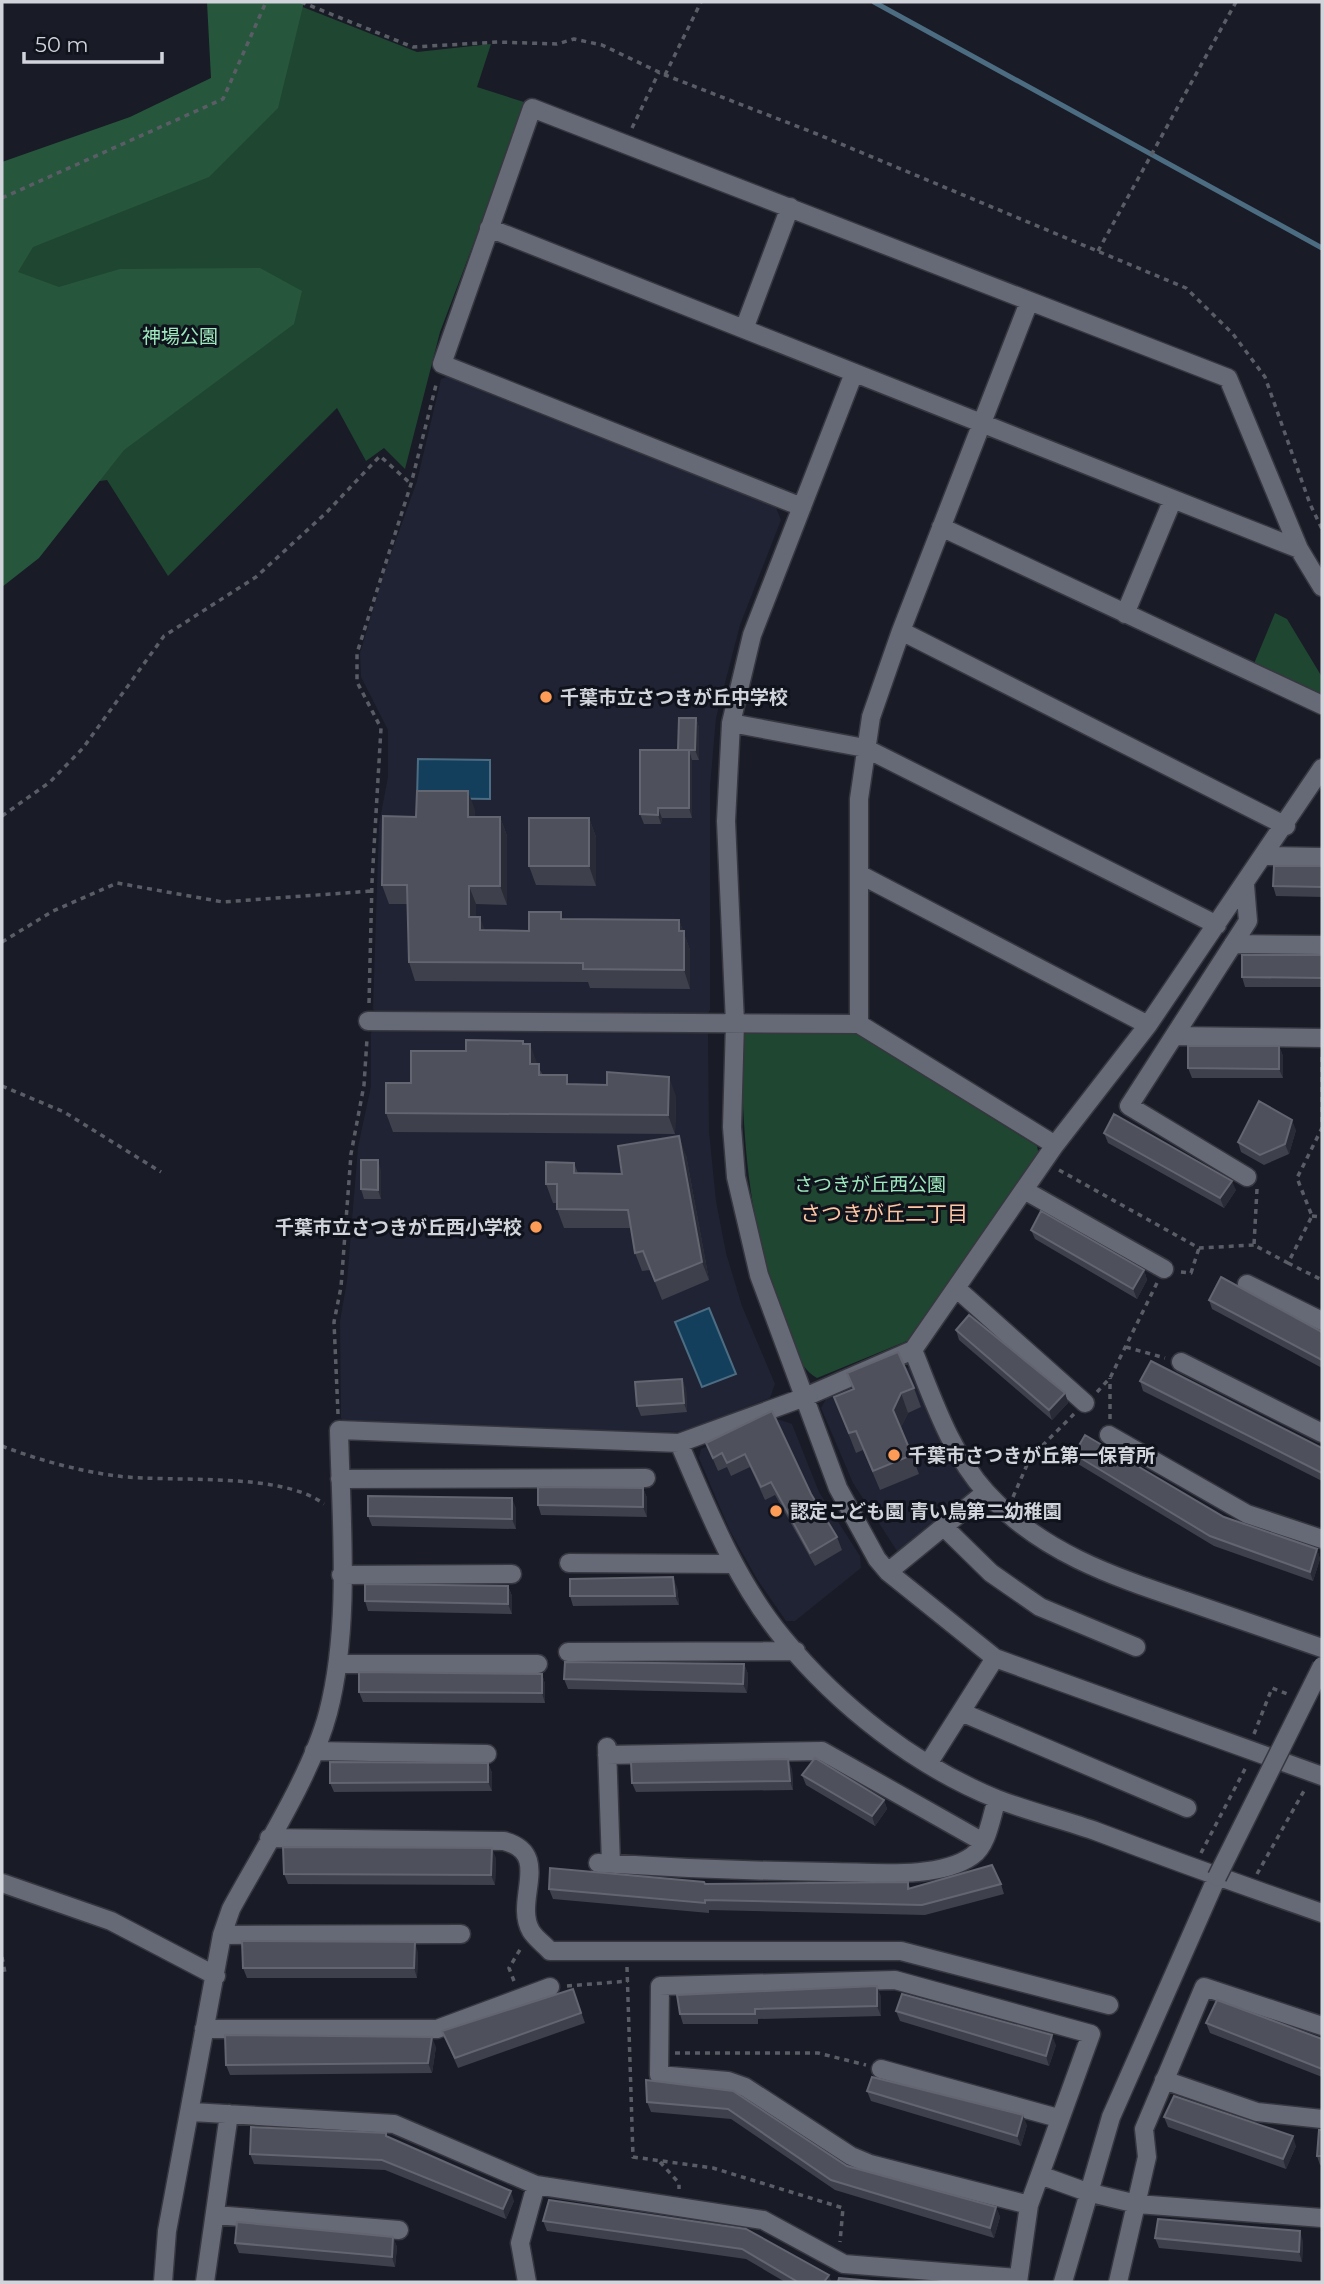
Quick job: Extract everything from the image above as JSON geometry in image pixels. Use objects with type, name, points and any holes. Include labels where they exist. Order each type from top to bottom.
[{"type":"street","points":[[802,507],[442,364],[532,108],[1228,378],[1299,549],[1322,587]]},
{"type":"street","points":[[744,329],[790,207]]},
{"type":"street","points":[[489,228],[1299,549]]},
{"type":"street","points":[[859,1024],[859,799],[864,748],[878,696],[901,631],[980,422],[1029,302]]},
{"type":"street","points":[[855,373],[752,635],[731,723],[726,821],[735,1023],[732,1126],[740,1203],[759,1275],[838,1488],[877,1559],[888,1572],[995,1658],[1318,1775]]},
{"type":"street","points":[[1125,614],[1172,499]]},
{"type":"street","points":[[940,527],[1322,705]]},
{"type":"street","points":[[901,631],[1286,826]]},
{"type":"street","points":[[731,723],[864,748],[1217,925]]},
{"type":"street","points":[[163,2282],[167,2231],[192,2112],[222,1934],[231,1909],[314,1751],[328,1715],[338,1664],[341,1575],[339,1430],[679,1443],[805,1397],[913,1350],[1055,1145],[1148,1025],[1286,826],[1322,768]]},
{"type":"street","points":[[1265,856],[1322,857]]},
{"type":"street","points":[[859,874],[1148,1025]]},
{"type":"street","points":[[1244,885],[1248,922],[1129,1106],[1247,1177]]},
{"type":"street","points":[[1233,944],[1322,945]]},
{"type":"street","points":[[368,1021],[859,1024],[1055,1145]]},
{"type":"street","points":[[1174,1036],[1322,1038]]},
{"type":"street","points":[[1024,1190],[1164,1269]]},
{"type":"street","points":[[1247,1284],[1322,1321]]},
{"type":"street","points":[[956,1288],[1086,1403]]},
{"type":"street","points":[[913,1350],[956,1449],[986,1492],[1006,1512],[1054,1549],[1085,1564],[1322,1648]]},
{"type":"street","points":[[1181,1362],[1322,1433]]},
{"type":"street","points":[[1109,1435],[1247,1514],[1322,1539]]},
{"type":"street","points":[[679,1443],[733,1564],[796,1651],[854,1710],[928,1764],[997,1799],[1322,1913]]},
{"type":"street","points":[[340,1479],[646,1478]]},
{"type":"street","points":[[888,1572],[986,1492]]},
{"type":"street","points":[[944,1527],[991,1573],[1040,1607],[1136,1647]]},
{"type":"street","points":[[569,1563],[733,1564]]},
{"type":"street","points":[[341,1575],[512,1574]]},
{"type":"street","points":[[568,1652],[796,1651]]},
{"type":"street","points":[[928,1764],[995,1658]]},
{"type":"street","points":[[338,1664],[538,1664]]},
{"type":"street","points":[[1063,2282],[1087,2192],[1133,2062],[1217,1877],[1322,1666]]},
{"type":"street","points":[[961,1712],[1187,1808]]},
{"type":"street","points":[[314,1751],[486,1754]]},
{"type":"street","points":[[983,1842],[822,1751],[607,1751],[604,1863],[701,1871],[916,1872],[963,1862],[975,1855],[983,1842],[997,1799]]},
{"type":"street","points":[[269,1838],[504,1841],[516,1844],[525,1850],[529,1862],[528,1917],[531,1930],[551,1951],[901,1951],[1109,2006]]},
{"type":"street","points":[[2,1883],[111,1921],[216,1976]]},
{"type":"street","points":[[222,1934],[461,1934]]},
{"type":"street","points":[[192,2112],[394,2124],[536,2185],[763,2220],[844,2264],[1018,2280],[1029,2205],[1090,2034],[895,1980],[660,1986],[659,2076],[728,2081],[745,2087],[851,2156],[870,2164],[1029,2205]]},
{"type":"street","points":[[204,2029],[437,2029],[551,1987]]},
{"type":"street","points":[[1118,2282],[1147,2157],[1144,2129],[1204,1987],[1322,2026]]},
{"type":"street","points":[[881,2069],[1058,2118]]},
{"type":"street","points":[[1164,2080],[1257,2112],[1322,2119]]},
{"type":"street","points":[[205,2282],[229,2114]]},
{"type":"street","points":[[1040,2175],[1087,2192],[1137,2204],[1322,2218]]},
{"type":"street","points":[[527,2282],[520,2244],[536,2185]]},
{"type":"street","points":[[215,2215],[400,2230]]},
{"type":"path","points":[[2,198],[223,99],[265,2]]},
{"type":"path","points":[[301,2],[413,47],[498,42],[556,44],[574,39],[601,45],[666,75],[817,134],[1186,288],[1233,334],[1265,377],[1310,504],[1322,528]]},
{"type":"path","points":[[666,75],[701,2]]},
{"type":"path","points":[[1098,251],[1236,2]]},
{"type":"path","points":[[634,123],[659,72]]},
{"type":"path","points":[[339,1430],[334,1322],[341,1287],[351,1154],[364,1085],[381,729],[357,682],[357,653],[411,484],[442,364]]},
{"type":"path","points":[[2,816],[50,782],[83,748],[164,636],[256,577],[326,513],[380,456],[411,484]]},
{"type":"path","points":[[2,942],[53,911],[117,883],[223,902],[372,891]]},
{"type":"path","points":[[1287,1263],[1312,1216],[1297,1178],[1322,1128],[1322,1038]]},
{"type":"path","points":[[2,1086],[64,1112],[161,1172]]},
{"type":"path","points":[[1044,1161],[1199,1248],[1254,1245],[1322,1280]]},
{"type":"path","points":[[1247,1177],[1257,1189],[1254,1245]]},
{"type":"path","points":[[1312,1216],[1322,1217]]},
{"type":"path","points":[[1006,1512],[1030,1458],[1110,1378],[1164,1269],[1191,1273],[1199,1248]]},
{"type":"path","points":[[1126,1347],[1181,1362]]},
{"type":"path","points":[[1109,1435],[1110,1378]]},
{"type":"path","points":[[2,1446],[28,1456],[114,1476],[273,1484],[303,1492],[341,1517]]},
{"type":"path","points":[[1194,1868],[1251,1750],[1272,1688],[1305,1701]]},
{"type":"path","points":[[1250,1888],[1318,1775]]},
{"type":"path","points":[[520,1998],[509,1968],[531,1930]]},
{"type":"path","points":[[626,1951],[633,2157],[713,2168],[843,2208],[838,2261]]},
{"type":"path","points":[[2,1956],[5,1973],[2,1975]]},
{"type":"path","points":[[551,1987],[628,1981]]},
{"type":"path","points":[[659,2053],[818,2053],[881,2069]]},
{"type":"path","points":[[658,2160],[679,2183],[679,2207]]},
{"type":"shaded area","name":"千葉市立さつきが丘中学校","points":[[451,375],[775,505],[781,520],[740,625],[716,718],[710,787],[710,1010],[706,1016],[378,1014],[373,1009],[379,824],[388,777],[388,730],[361,677],[360,653],[382,579],[417,481],[441,379]]},
{"type":"shaded area","name":"千葉市立さつきが丘西小学校","points":[[375,1028],[701,1028],[708,1034],[709,1131],[716,1201],[726,1253],[742,1306],[775,1384],[770,1398],[683,1432],[347,1426],[341,1418],[340,1321],[347,1281],[358,1147],[371,1086],[371,1033]]},
{"type":"shaded area","name":"千葉市さつきが丘第一保育所","points":[[903,1366],[911,1369],[951,1460],[971,1486],[972,1498],[907,1551],[897,1551],[853,1483],[821,1408],[826,1399]]},
{"type":"shaded area","name":"認定こども園 青い鳥第二幼稚園","points":[[777,1419],[792,1424],[819,1492],[860,1556],[861,1568],[795,1621],[786,1621],[757,1579],[730,1531],[699,1458],[701,1449]]},
{"type":"green space","points":[[207,2],[304,2],[278,108],[209,177],[33,247],[18,272],[59,287],[120,269],[260,268],[302,291],[294,324],[124,450],[39,558],[2,587],[2,162],[130,117],[211,78]]},
{"type":"green space","name":"神場公園","points":[[290,2],[417,52],[491,44],[477,87],[527,103],[440,332],[405,469],[384,448],[366,461],[337,408],[168,576],[107,480],[38,490],[2,215],[185,170]]},
{"type":"green space","points":[[1275,613],[1287,619],[1322,677],[1322,697],[1253,666]]},
{"type":"green space","name":"さつきが丘西公園","points":[[749,1029],[853,1031],[1037,1146],[1039,1156],[907,1341],[817,1378],[805,1368],[794,1348],[773,1287],[755,1216],[746,1147],[742,1074],[741,1035]]},
{"type":"water","points":[[418,759],[490,760],[490,799],[417,798]]},
{"type":"water","points":[[709,1308],[736,1374],[702,1387],[675,1322]]},
{"type":"building","points":[[679,718],[696,718],[695,750],[678,750]]},
{"type":"building","points":[[640,750],[689,750],[689,808],[658,808],[658,815],[640,814]]},
{"type":"building","points":[[417,791],[468,791],[468,817],[500,817],[500,886],[469,886],[469,917],[480,917],[480,930],[529,931],[529,912],[561,912],[561,919],[679,920],[679,931],[684,931],[684,970],[583,969],[583,963],[409,962],[407,885],[382,885],[383,816],[416,817]]},
{"type":"building","points":[[529,818],[589,818],[589,866],[529,866]]},
{"type":"building","points":[[1274,866],[1322,866],[1322,887],[1273,886]]},
{"type":"building","points":[[1242,955],[1322,955],[1322,978],[1242,977]]},
{"type":"building","points":[[466,1040],[523,1041],[523,1044],[530,1044],[530,1064],[539,1064],[539,1075],[567,1075],[567,1084],[607,1085],[607,1072],[669,1077],[668,1115],[386,1113],[386,1083],[411,1083],[411,1051],[466,1051]]},
{"type":"building","points":[[1188,1046],[1279,1046],[1279,1069],[1188,1068]]},
{"type":"building","points":[[1259,1101],[1292,1120],[1285,1144],[1260,1155],[1238,1142]]},
{"type":"building","points":[[1114,1114],[1232,1181],[1220,1198],[1104,1133]]},
{"type":"building","points":[[679,1136],[702,1262],[655,1281],[643,1251],[635,1253],[628,1210],[557,1209],[557,1184],[546,1184],[546,1162],[574,1163],[574,1173],[622,1174],[618,1146]]},
{"type":"building","points":[[361,1160],[378,1160],[378,1190],[361,1189]]},
{"type":"building","points":[[1041,1211],[1144,1270],[1133,1289],[1031,1230]]},
{"type":"building","points":[[1221,1277],[1322,1332],[1322,1360],[1209,1300]]},
{"type":"building","points":[[969,1315],[1065,1393],[1049,1410],[956,1330]]},
{"type":"building","points":[[898,1352],[914,1388],[901,1393],[893,1410],[912,1455],[873,1471],[856,1431],[849,1433],[834,1397],[854,1389],[847,1373]]},
{"type":"building","points":[[1151,1361],[1322,1448],[1322,1473],[1140,1381]]},
{"type":"building","points":[[682,1379],[684,1403],[637,1406],[635,1382]]},
{"type":"building","points":[[772,1411],[811,1494],[837,1537],[810,1553],[771,1482],[761,1487],[745,1454],[727,1463],[722,1453],[713,1458],[706,1443]]},
{"type":"building","points":[[1085,1435],[1224,1517],[1317,1549],[1310,1572],[1210,1536],[1074,1454]]},
{"type":"building","points":[[538,1487],[643,1488],[643,1507],[538,1505]]},
{"type":"building","points":[[368,1496],[512,1498],[512,1519],[368,1516]]},
{"type":"building","points":[[673,1577],[675,1596],[570,1596],[570,1579]]},
{"type":"building","points":[[365,1584],[508,1586],[508,1604],[365,1601]]},
{"type":"building","points":[[565,1662],[744,1664],[743,1684],[564,1679]]},
{"type":"building","points":[[359,1672],[542,1674],[542,1693],[359,1692]]},
{"type":"building","points":[[815,1758],[884,1800],[872,1816],[802,1775]]},
{"type":"building","points":[[788,1759],[790,1781],[632,1783],[631,1762]]},
{"type":"building","points":[[330,1762],[488,1763],[488,1782],[330,1783]]},
{"type":"building","points":[[283,1847],[492,1848],[491,1875],[284,1874]]},
{"type":"building","points":[[992,1865],[1001,1884],[922,1905],[705,1900],[705,1903],[549,1889],[550,1868],[705,1884],[908,1882],[908,1889]]},
{"type":"building","points":[[242,1941],[415,1942],[414,1968],[243,1968]]},
{"type":"building","points":[[877,1986],[877,2006],[755,2009],[755,2014],[680,2014],[677,1995]]},
{"type":"building","points":[[573,1989],[581,2013],[455,2058],[442,2031]]},
{"type":"building","points":[[902,1994],[1052,2035],[1046,2056],[896,2011]]},
{"type":"building","points":[[1217,2000],[1322,2039],[1322,2069],[1206,2023]]},
{"type":"building","points":[[225,2035],[432,2037],[428,2063],[226,2065]]},
{"type":"building","points":[[872,2077],[1023,2115],[1017,2136],[867,2091]]},
{"type":"building","points":[[646,2080],[733,2091],[847,2166],[996,2207],[990,2228],[831,2180],[728,2109],[647,2102]]},
{"type":"building","points":[[1174,2096],[1293,2136],[1283,2159],[1164,2117]]},
{"type":"building","points":[[251,2127],[386,2133],[386,2136],[511,2191],[503,2209],[382,2160],[250,2154]]},
{"type":"building","points":[[1319,2130],[1322,2130],[1322,2156],[1317,2156]]},
{"type":"building","points":[[549,2200],[746,2229],[829,2275],[824,2282],[798,2282],[742,2249],[543,2221]]},
{"type":"building","points":[[1158,2219],[1300,2231],[1299,2252],[1155,2238]]},
{"type":"building","points":[[237,2222],[393,2237],[392,2257],[235,2243]]},
{"type":"building","points":[[839,2278],[883,2282],[838,2282]]},
{"type":"waterway","points":[[874,2],[1322,248]]},
{"type":"place","name":"千葉市立さつきが丘中学校","points":[[546,697]]},
{"type":"place","name":"千葉市立さつきが丘西小学校","points":[[536,1227]]},
{"type":"place","name":"千葉市さつきが丘第一保育所","points":[[894,1455]]},
{"type":"place","name":"認定こども園 青い鳥第二幼稚園","points":[[776,1511]]},
{"type":"district","name":"さつきが丘二丁目","points":[[884,1214]]}]
